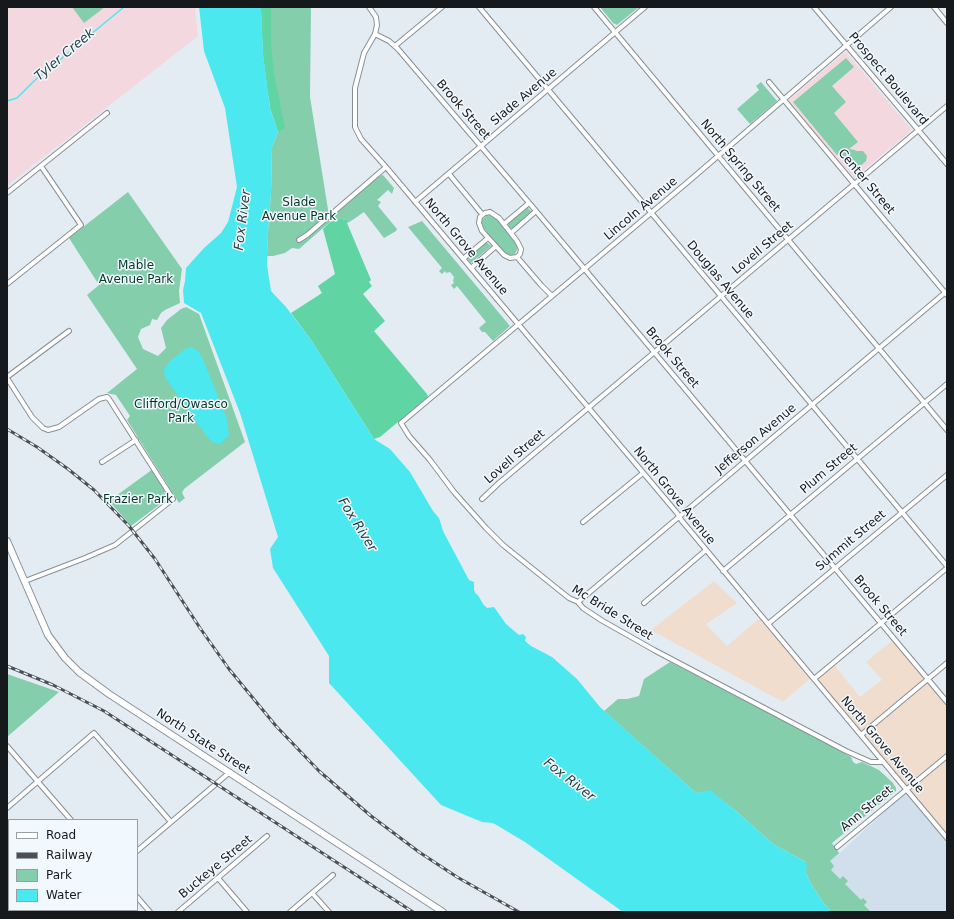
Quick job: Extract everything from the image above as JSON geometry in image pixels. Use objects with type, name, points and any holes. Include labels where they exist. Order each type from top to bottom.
[{"type":"main road","name":"North State Street","points":[[7,541],[48,635],[58,650],[73,667],[109,694],[443,912]]},
{"type":"street","points":[[369,7],[377,21],[375,34]]},
{"type":"street","points":[[395,46],[442,7]]},
{"type":"street","name":"Douglas Avenue","points":[[479,7],[947,567]]},
{"type":"street","name":"North Spring Street","points":[[594,7],[947,430]]},
{"type":"street","name":"Slade Avenue","points":[[415,202],[645,7]]},
{"type":"street","name":"Prospect Boulevard","points":[[814,7],[947,164]]},
{"type":"street","name":"Lincoln Avenue","points":[[401,423],[719,156],[891,7]]},
{"type":"street","points":[[934,7],[947,23]]},
{"type":"street","name":"Brook Street","points":[[375,34],[389,41],[395,46],[482,146],[947,702]]},
{"type":"street","name":"North Grove Avenue","points":[[375,34],[364,53],[359,70],[354,101],[355,127],[361,139],[643,472],[723,571],[947,838]]},
{"type":"street","name":"Center Street","points":[[768,82],[946,293]]},
{"type":"street","name":"Lovell Street","points":[[482,499],[499,483],[947,106]]},
{"type":"street","points":[[7,193],[107,113]]},
{"type":"street","points":[[7,284],[81,225],[41,166]]},
{"type":"street","points":[[299,240],[311,232],[386,167]]},
{"type":"street","points":[[449,174],[482,214]]},
{"type":"street","points":[[504,224],[530,203]]},
{"type":"street","points":[[511,233],[536,211]]},
{"type":"street","points":[[487,212],[492,213],[504,224],[520,246],[518,257],[510,258],[495,247],[482,231],[479,223],[482,214],[487,212]]},
{"type":"street","points":[[463,259],[488,238]]},
{"type":"street","points":[[471,268],[495,247]]},
{"type":"street","points":[[518,257],[552,296]]},
{"type":"street","name":"Jefferson Avenue","points":[[578,602],[946,293]]},
{"type":"street","points":[[25,581],[115,545],[173,499],[107,397],[99,399],[58,428],[48,430],[43,428],[32,417],[7,377],[69,331]]},
{"type":"street","name":"Plum Street","points":[[723,571],[947,384]]},
{"type":"street","name":"Mc Bride Street","points":[[401,423],[409,436],[430,460],[454,492],[486,528],[503,545],[554,587],[569,598],[578,602],[583,608],[647,646],[846,751],[871,762],[884,762]]},
{"type":"street","points":[[102,462],[136,440]]},
{"type":"street","points":[[583,522],[643,472]]},
{"type":"street","name":"Summit Street","points":[[768,624],[947,475]]},
{"type":"street","points":[[644,603],[706,550]]},
{"type":"street","points":[[814,679],[947,567]]},
{"type":"street","points":[[861,735],[947,663]]},
{"type":"street","points":[[7,808],[94,733],[170,822]]},
{"type":"street","points":[[7,746],[70,819]]},
{"type":"street","name":"Ann Street","points":[[837,847],[947,756]]},
{"type":"street","points":[[138,850],[230,772]]},
{"type":"street","name":"Buckeye Street","points":[[178,912],[266,836]]},
{"type":"street","points":[[290,912],[333,875]]},
{"type":"street","points":[[218,878],[247,912]]},
{"type":"street","points":[[312,893],[329,912]]},
{"type":"street","points":[[138,898],[150,912]]},
{"type":"shaded area","points":[[7,7],[195,7],[198,36],[7,186]]},
{"type":"shaded area","points":[[845,52],[911,129],[910,132],[854,178],[790,104],[789,100]]},
{"type":"shaded area","points":[[714,581],[737,603],[706,624],[727,646],[761,617],[812,676],[831,661],[860,697],[882,680],[866,662],[894,639],[947,702],[947,838],[812,677],[783,702],[651,630]]},
{"type":"shaded area","points":[[907,790],[947,838],[947,912],[831,912],[828,907],[830,842],[840,853]]},
{"type":"green space","points":[[72,7],[105,7],[84,23]]},
{"type":"green space","name":"Slade Avenue Park","points":[[261,7],[311,7],[310,97],[330,222],[299,249],[292,248],[285,253],[273,256],[267,256],[272,147],[278,132],[268,94],[263,54]]},
{"type":"green space","points":[[261,7],[271,7],[271,45],[274,74],[285,128],[278,132],[270,108],[263,54]]},
{"type":"green space","points":[[600,7],[639,7],[617,25],[613,23]]},
{"type":"green space","points":[[846,58],[854,67],[832,86],[846,102],[834,113],[858,142],[849,149],[863,151],[867,156],[866,161],[856,170],[853,169],[841,155],[846,149],[837,155],[793,102]]},
{"type":"green space","points":[[761,82],[777,101],[750,124],[737,109],[759,90],[756,86]]},
{"type":"green space","points":[[383,175],[394,188],[392,194],[388,190],[377,200],[381,202],[378,206],[397,229],[396,231],[384,238],[364,212],[351,221],[332,217],[379,176]]},
{"type":"green space","name":"Clifford/Owasco Park","points":[[128,192],[182,269],[179,291],[180,303],[165,310],[161,313],[157,320],[152,319],[150,325],[141,329],[138,337],[143,349],[158,356],[166,348],[161,328],[167,320],[186,307],[199,314],[245,442],[184,489],[182,493],[185,498],[179,503],[127,420],[130,416],[116,395],[107,393],[137,369],[87,295],[99,285],[69,238]]},
{"type":"green space","points":[[527,207],[532,212],[516,226],[510,228],[508,225],[510,222]]},
{"type":"green space","points":[[487,215],[496,218],[515,241],[518,248],[515,254],[506,254],[499,248],[483,227],[481,221]]},
{"type":"green space","points":[[332,217],[351,221],[347,223],[371,280],[369,282],[372,286],[363,294],[385,321],[374,331],[428,397],[380,437],[374,439],[311,340],[291,313],[322,293],[318,286],[335,274],[323,229],[330,222]]},
{"type":"green space","points":[[422,221],[510,326],[493,341],[479,328],[486,322],[457,286],[454,289],[451,285],[454,283],[454,277],[450,272],[446,273],[445,271],[442,274],[439,271],[442,268],[408,227]]},
{"type":"green space","points":[[486,242],[491,246],[471,263],[467,258]]},
{"type":"green space","name":"Frazier Park","points":[[153,469],[165,489],[165,499],[131,526],[109,501]]},
{"type":"green space","points":[[670,662],[800,729],[851,757],[853,762],[856,764],[862,762],[879,770],[893,783],[896,791],[832,843],[839,853],[830,861],[834,866],[831,870],[840,879],[843,876],[848,881],[845,884],[861,900],[863,898],[867,902],[864,905],[871,912],[831,912],[811,884],[805,871],[806,862],[773,844],[736,811],[710,791],[696,793],[604,711],[618,699],[627,699],[639,696],[644,679]]},
{"type":"green space","points":[[7,674],[59,692],[7,737]]},
{"type":"water","name":"Fox River","points":[[199,7],[261,7],[263,54],[270,108],[278,132],[272,147],[268,232],[267,265],[271,291],[286,307],[311,340],[374,439],[390,449],[410,472],[433,511],[439,518],[443,531],[469,580],[474,582],[474,590],[476,594],[487,608],[494,607],[506,624],[519,635],[523,634],[526,637],[525,641],[531,646],[552,657],[577,679],[600,707],[696,793],[710,790],[773,844],[806,862],[807,869],[805,871],[811,884],[831,912],[623,912],[525,842],[493,823],[482,822],[441,805],[329,683],[329,656],[273,568],[270,549],[278,537],[240,413],[201,313],[184,303],[183,290],[186,268],[204,248],[221,233],[228,222],[237,187],[225,108],[204,51]]},
{"type":"water","points":[[192,347],[198,351],[202,357],[227,419],[229,435],[220,444],[210,440],[165,377],[164,369],[171,360],[185,349]]},
{"type":"waterway","name":"Tyler Creek","points":[[7,101],[17,98],[34,81],[124,7]]},
{"type":"railway","points":[[7,429],[37,447],[68,469],[94,490],[129,526],[155,559],[229,669],[276,726],[319,771],[371,816],[419,852],[457,877],[519,912]]},
{"type":"railway","points":[[7,666],[53,685],[104,711],[413,912]]},
{"type":"park label","name":"Mable Avenue Park","points":[[136,273]]}]
